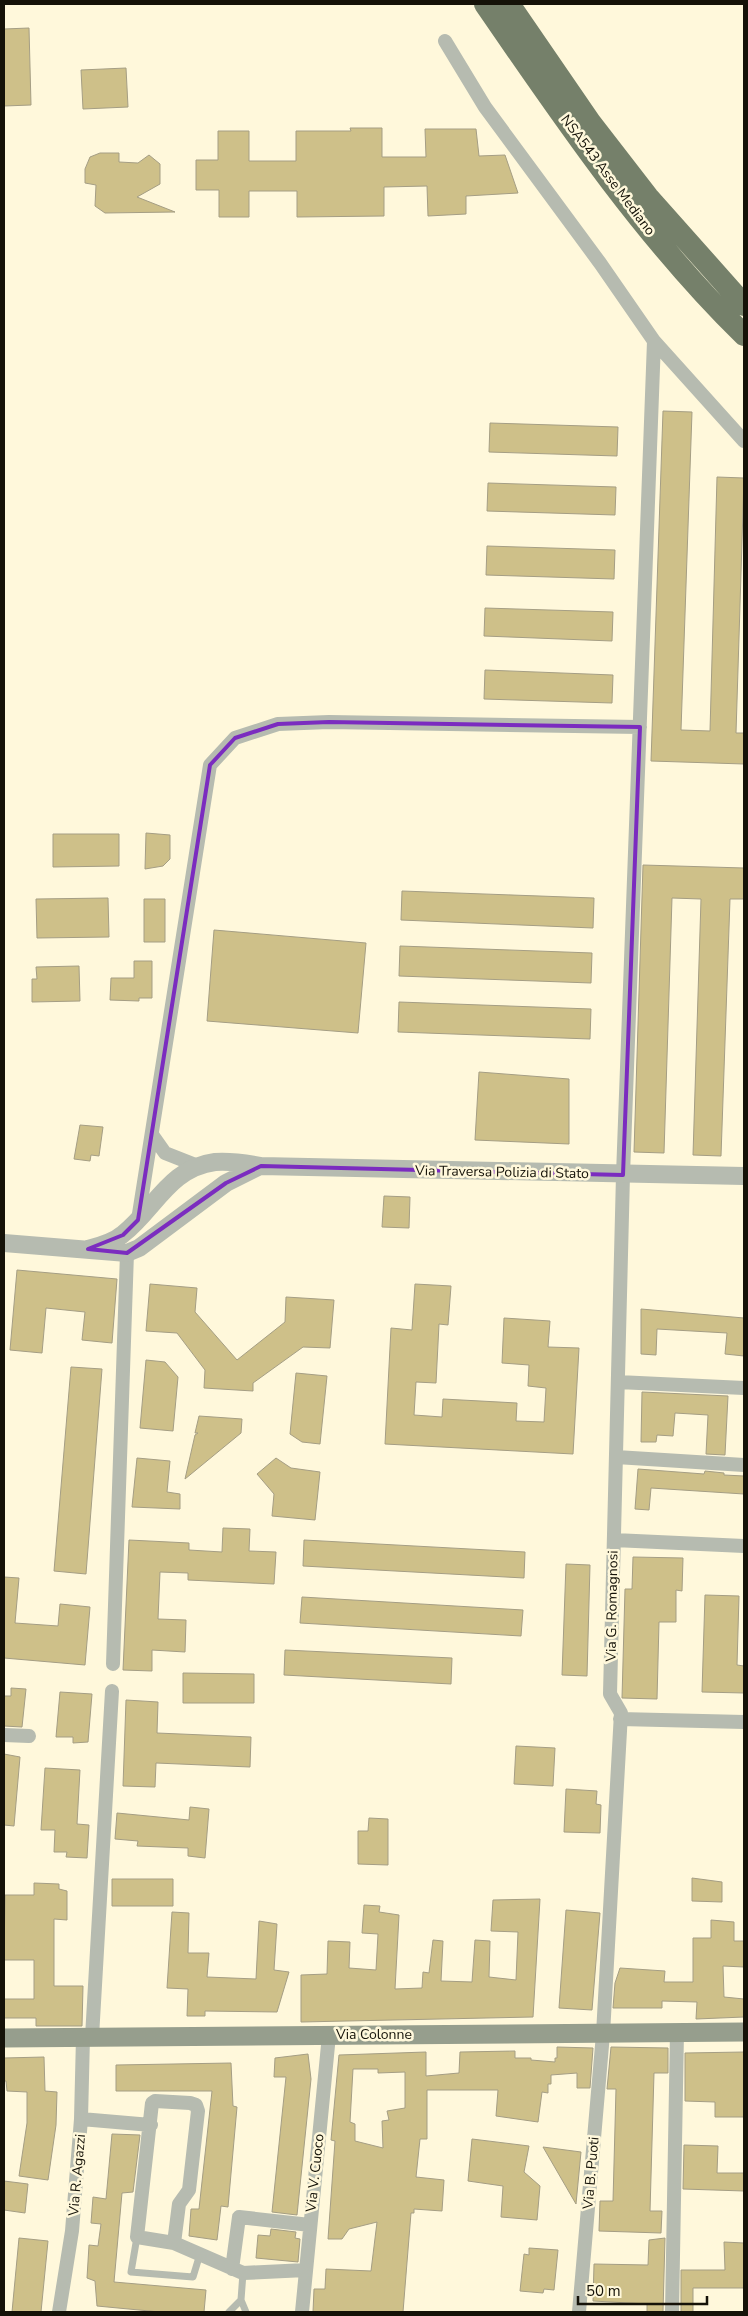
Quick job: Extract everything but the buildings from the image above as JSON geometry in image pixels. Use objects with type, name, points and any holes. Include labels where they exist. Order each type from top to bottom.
[{"type":"highway","name":"NSA543 Asse Mediano","points":[[485,4],[581,142],[631,207],[709,301],[744,335]]},
{"type":"highway","name":"NSA543 Asse Mediano","points":[[509,4],[590,122],[648,197],[744,306]]},
{"type":"main road","name":"Via Colonne","points":[[4,2038],[744,2032]]},
{"type":"street","points":[[445,41],[485,107],[600,263],[654,341],[744,441]]},
{"type":"street","name":"Via G. Romagnosi","points":[[603,2034],[620,1719],[620,1713],[610,1694],[623,1175],[654,341]]},
{"type":"street","points":[[113,1664],[133,1250],[153,1136],[210,765],[235,738],[278,724],[329,722],[640,727]]},
{"type":"street","points":[[153,1136],[165,1153],[198,1166],[206,1180],[210,1195]]},
{"type":"street","name":"Via Traversa Polizia di Stato","points":[[198,1166],[234,1162],[260,1166],[744,1176]]},
{"type":"street","points":[[88,1249],[106,1244],[123,1235],[172,1181],[186,1171],[198,1166]]},
{"type":"street","points":[[4,1243],[133,1250],[226,1183],[260,1166]]},
{"type":"street","points":[[152,1202],[158,1216],[170,1224]]},
{"type":"street","points":[[618,1382],[744,1388]]},
{"type":"street","points":[[616,1457],[744,1465]]},
{"type":"street","points":[[614,1540],[744,1546]]},
{"type":"street","name":"Via R. Agazzi","points":[[59,2312],[72,2231],[112,1691]]},
{"type":"street","points":[[620,1719],[744,1722]]},
{"type":"street","points":[[4,1735],[29,1736]]},
{"type":"street","points":[[672,2312],[677,2032]]},
{"type":"street","name":"Via V. Cuoco","points":[[302,2312],[329,2034]]},
{"type":"street","name":"Via B. Puoti","points":[[579,2312],[603,2034]]},
{"type":"street","points":[[174,2243],[179,2204],[189,2190],[198,2111],[196,2105],[190,2103],[155,2101],[152,2103],[137,2237],[174,2243],[237,2271],[306,2270]]},
{"type":"street","points":[[81,2119],[151,2125]]},
{"type":"street","points":[[237,2271],[239,2217],[310,2225]]},
{"type":"lane","points":[[137,2237],[131,2272],[193,2277],[200,2254]]},
{"type":"lane","points":[[237,2271],[241,2300],[246,2312]]},
{"type":"lane","points":[[229,2312],[241,2300]]},
{"type":"highlighted area","points":[[329,722],[640,727],[623,1175],[261,1166],[226,1183],[127,1253],[88,1249],[123,1235],[138,1220],[210,765],[235,738],[278,724]]}]
